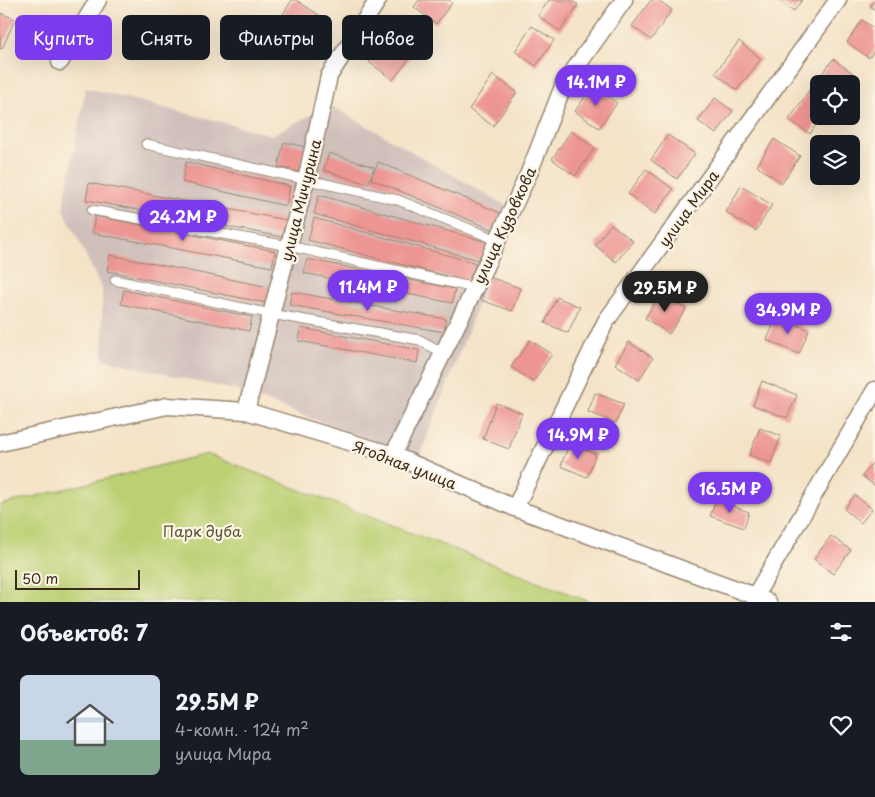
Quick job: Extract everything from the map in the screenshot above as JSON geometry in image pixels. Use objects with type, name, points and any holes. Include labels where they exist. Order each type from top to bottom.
[{"type":"street","points":[[60,62],[98,0]]},
{"type":"street","name":"улица Мичурина","points":[[246,410],[306,180],[328,76],[378,0]]},
{"type":"street","name":"улица Кузовкова","points":[[393,455],[475,288],[528,174],[564,84],[624,0]]},
{"type":"street","name":"улица Мира","points":[[515,508],[606,321],[838,0]]},
{"type":"street","points":[[761,599],[875,390]]},
{"type":"street","name":"Ягодная улица","points":[[0,443],[167,406],[246,410],[393,455],[515,508],[761,599]]},
{"type":"lane","points":[[146,144],[398,200],[497,240]]},
{"type":"lane","points":[[92,210],[289,246],[475,288]]},
{"type":"lane","points":[[115,280],[271,314],[420,340],[443,353]]},
{"type":"shaded area","points":[[86,88],[272,135],[330,105],[514,210],[419,458],[238,391],[103,359],[102,289],[63,208]]},
{"type":"green space","name":"Парк дуба","points":[[207,454],[591,602],[0,602],[0,505]]},
{"type":"building","points":[[292,0],[296,0],[319,15],[282,15]]},
{"type":"building","points":[[419,0],[449,0],[452,3],[436,24],[433,22],[433,15],[424,15],[414,7]]},
{"type":"building","points":[[549,0],[571,0],[578,5],[560,31],[538,16]]},
{"type":"building","points":[[651,0],[658,0],[672,10],[651,40],[632,26]]},
{"type":"building","points":[[778,0],[802,0],[794,11]]},
{"type":"building","points":[[875,0],[875,10],[870,6]]},
{"type":"building","points":[[0,13],[15,19],[2,49],[0,48]]},
{"type":"building","points":[[862,20],[875,29],[875,49],[869,58],[847,42]]},
{"type":"building","points":[[532,26],[554,40],[536,66],[515,51]]},
{"type":"building","points":[[739,41],[761,59],[737,90],[715,73]]},
{"type":"building","points":[[833,59],[853,73],[852,75],[821,75]]},
{"type":"building","points":[[370,60],[408,60],[393,80],[369,62]]},
{"type":"building","points":[[493,75],[517,92],[493,126],[469,109]]},
{"type":"building","points":[[593,86],[617,103],[599,128],[575,111]]},
{"type":"building","points":[[810,89],[810,125],[816,125],[810,134],[789,120]]},
{"type":"building","points":[[715,98],[733,111],[716,134],[698,121]]},
{"type":"building","points":[[571,131],[595,148],[575,176],[552,159]]},
{"type":"building","points":[[668,135],[695,154],[677,179],[651,160]]},
{"type":"building","points":[[774,139],[800,156],[782,183],[757,166]]},
{"type":"building","points":[[284,142],[305,147],[299,172],[278,167]]},
{"type":"building","points":[[329,153],[374,167],[368,184],[323,170]]},
{"type":"building","points":[[186,162],[290,186],[286,206],[182,182]]},
{"type":"building","points":[[378,162],[503,214],[496,231],[371,179]]},
{"type":"building","points":[[646,169],[673,189],[655,214],[628,194]]},
{"type":"building","points":[[89,183],[286,220],[282,237],[86,200]]},
{"type":"building","points":[[741,186],[772,205],[756,231],[726,212]]},
{"type":"building","points":[[319,195],[487,242],[482,261],[314,214]]},
{"type":"building","points":[[95,216],[275,251],[272,267],[92,233]]},
{"type":"building","points":[[314,218],[476,263],[469,282],[308,240]]},
{"type":"building","points":[[611,224],[633,241],[616,262],[595,245]]},
{"type":"building","points":[[110,255],[269,287],[266,303],[107,271]]},
{"type":"building","points":[[307,259],[455,289],[452,303],[304,273]]},
{"type":"building","points":[[489,277],[520,288],[512,311],[481,300]]},
{"type":"building","points":[[124,290],[252,317],[249,331],[121,304]]},
{"type":"building","points":[[292,292],[446,319],[444,332],[289,305]]},
{"type":"building","points":[[661,293],[686,309],[669,334],[645,318]]},
{"type":"building","points":[[557,297],[580,307],[568,333],[545,323]]},
{"type":"building","points":[[777,316],[809,330],[799,354],[767,340]]},
{"type":"building","points":[[301,328],[419,350],[417,363],[299,341]]},
{"type":"building","points":[[530,340],[552,354],[533,382],[511,367]]},
{"type":"building","points":[[629,342],[653,358],[639,380],[615,364]]},
{"type":"building","points":[[762,381],[797,395],[787,418],[753,405]]},
{"type":"building","points":[[595,393],[624,404],[616,423],[588,412]]},
{"type":"building","points":[[496,403],[522,413],[509,449],[483,439]]},
{"type":"building","points":[[760,428],[781,436],[771,463],[749,455]]},
{"type":"building","points":[[569,444],[596,454],[587,477],[561,466]]},
{"type":"building","points":[[875,460],[875,486],[862,476]]},
{"type":"building","points":[[855,495],[872,509],[861,523],[844,509]]},
{"type":"building","points":[[716,500],[749,512],[744,528],[710,516]]},
{"type":"building","points":[[831,536],[851,550],[833,574],[814,559]]}]
